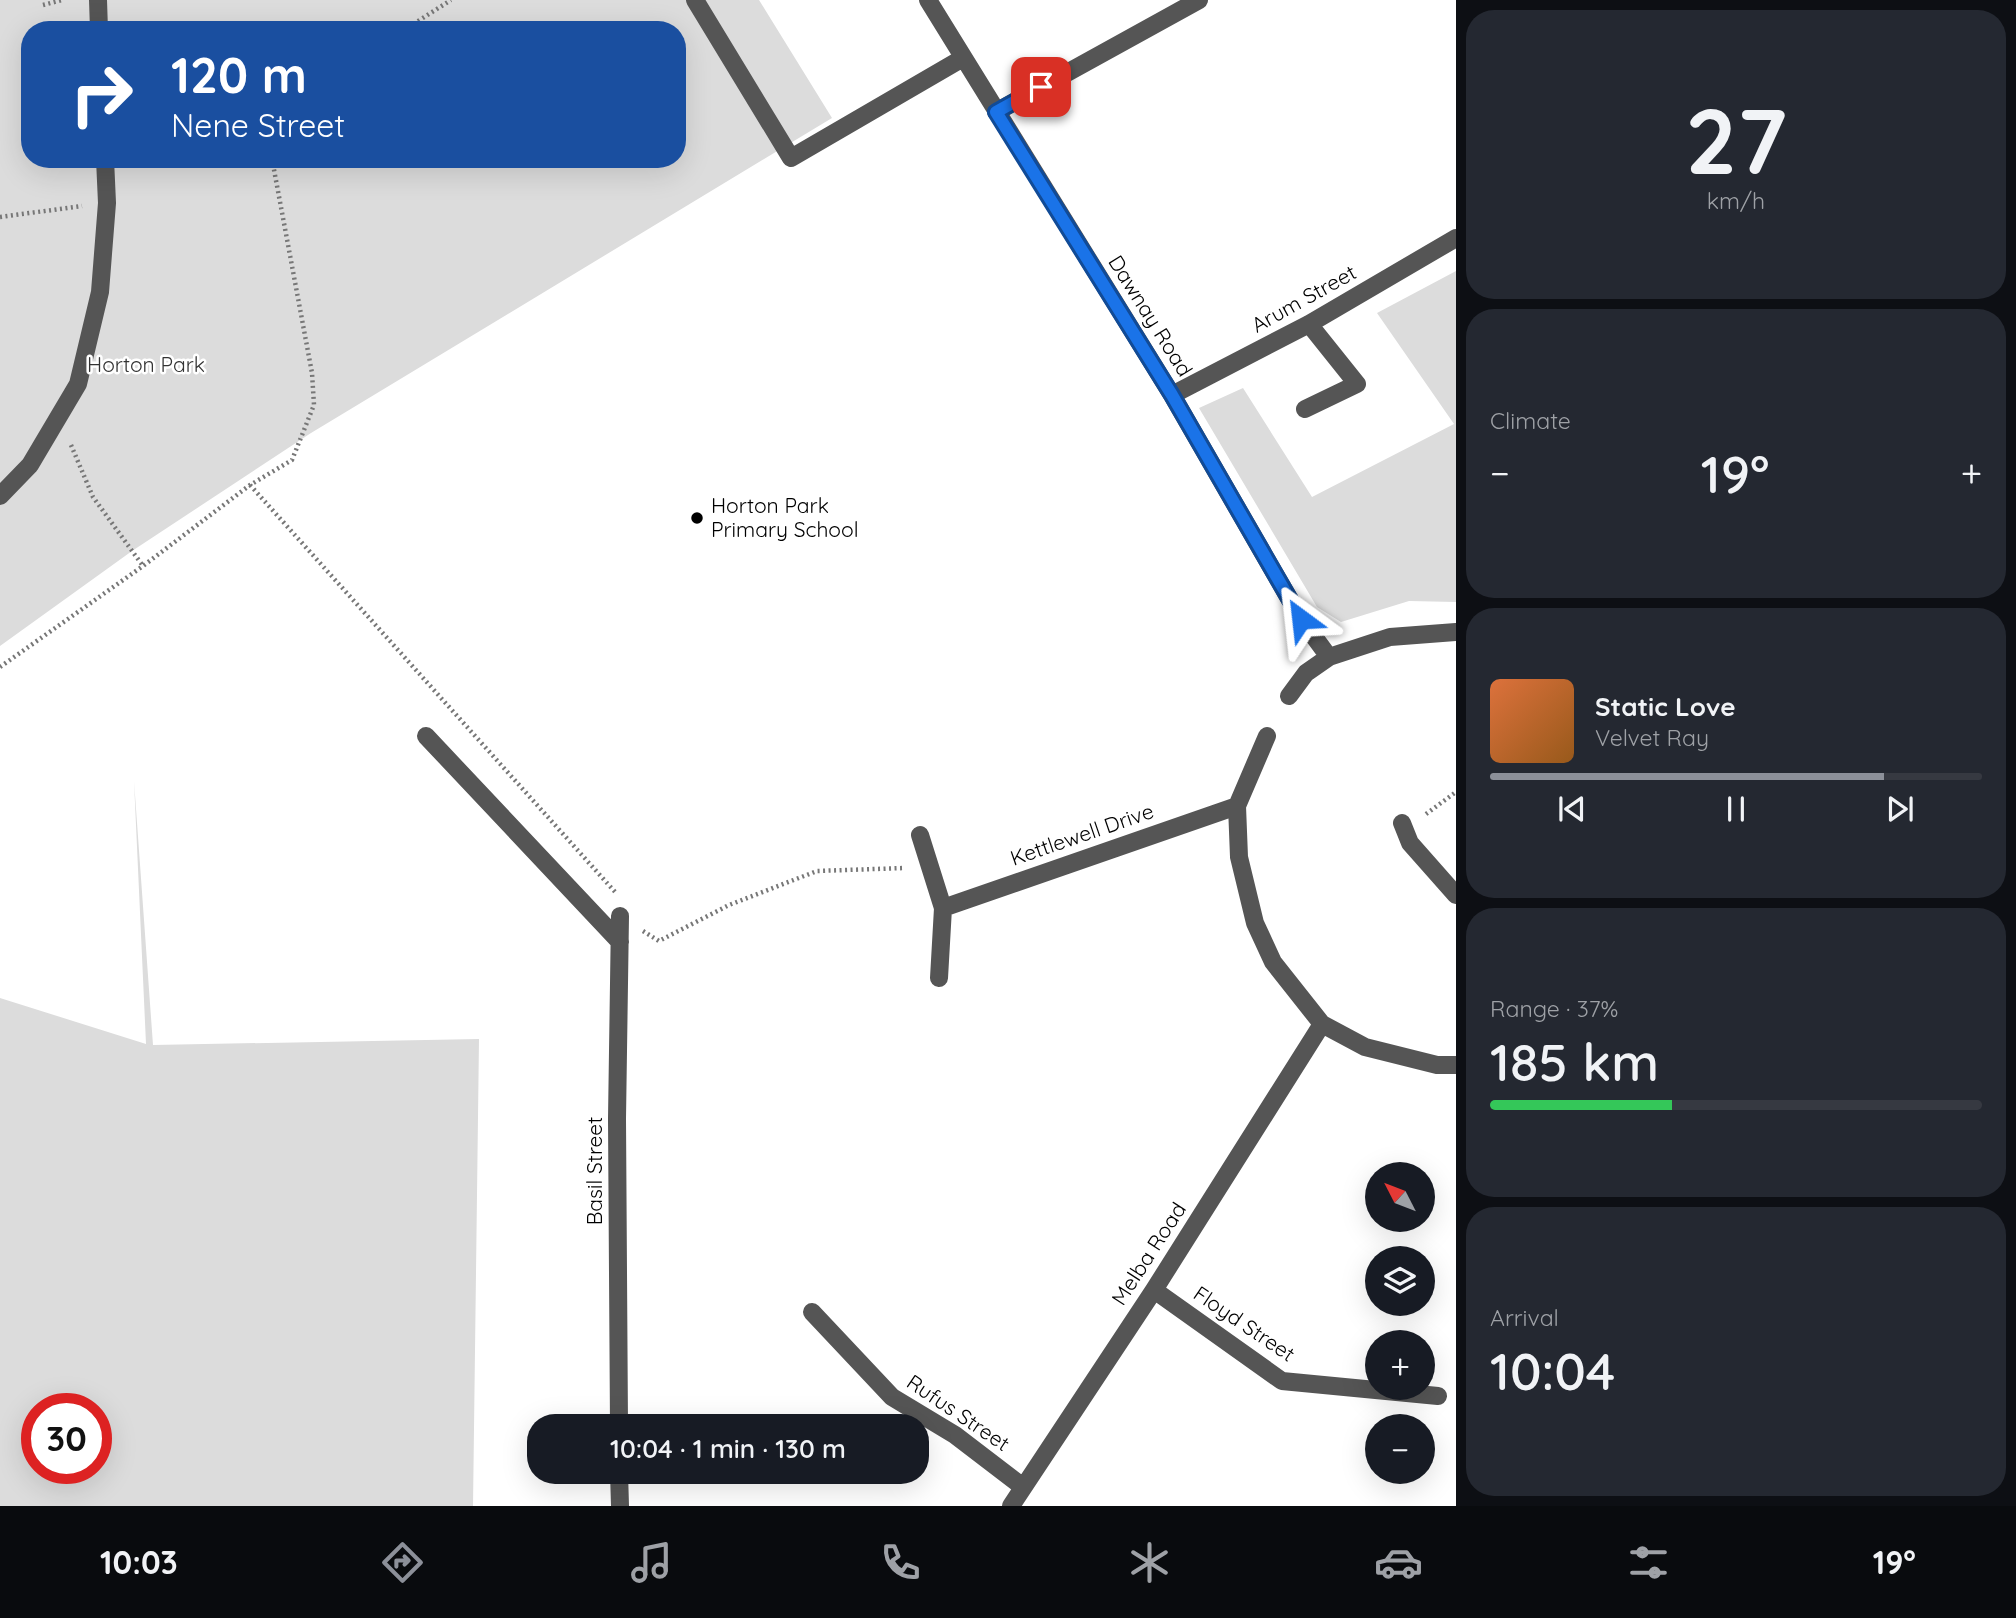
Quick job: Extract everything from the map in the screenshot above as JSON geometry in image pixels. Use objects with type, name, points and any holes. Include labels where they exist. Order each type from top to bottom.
[{"type":"street","points":[[98,0],[99,21]]},
{"type":"street","points":[[695,0],[791,158],[963,58]]},
{"type":"street","name":"Dawnay Road","points":[[928,0],[1172,395],[1301,619],[1329,657]]},
{"type":"street","points":[[996,112],[1199,0]]},
{"type":"street","points":[[0,496],[30,465],[78,384],[100,292],[107,203],[105,168]]},
{"type":"street","name":"Arum Street","points":[[1172,395],[1309,324],[1456,238]]},
{"type":"street","points":[[1306,409],[1357,384],[1309,324]]},
{"type":"street","points":[[1289,696],[1306,673],[1329,657],[1390,637],[1456,632]]},
{"type":"street","points":[[426,736],[620,942]]},
{"type":"street","points":[[1267,736],[1237,806],[1239,857],[1255,923],[1273,962],[1322,1024],[1366,1047],[1437,1065],[1456,1065]]},
{"type":"street","name":"Kettlewell Drive","points":[[943,908],[1237,806]]},
{"type":"street","points":[[1402,823],[1410,843],[1456,895]]},
{"type":"street","points":[[920,835],[943,908],[939,978]]},
{"type":"street","name":"Basil Street","points":[[619,1414],[617,1119],[620,916]]},
{"type":"street","name":"Melba Road","points":[[1011,1506],[1154,1290],[1322,1024]]},
{"type":"street","name":"Floyd Street","points":[[1154,1290],[1282,1381],[1438,1396]]},
{"type":"street","name":"Rufus Street","points":[[812,1312],[892,1397],[955,1435],[1023,1487]]},
{"type":"street","points":[[620,1484],[620,1506]]},
{"type":"path","points":[[43,5],[62,0]]},
{"type":"path","points":[[418,21],[450,0]]},
{"type":"path","points":[[0,667],[144,566],[250,485],[292,460],[314,405],[312,373],[274,168]]},
{"type":"path","points":[[0,217],[107,203]]},
{"type":"path","points":[[68,403],[72,446],[93,497],[144,566]]},
{"type":"path","points":[[250,485],[625,902],[620,916],[659,941],[729,905],[817,871],[929,867]]},
{"type":"path","points":[[1402,823],[1428,813],[1456,792]]},
{"type":"green space","name":"Horton Park","points":[[0,0],[759,0],[832,118],[311,433],[132,551],[0,646]]},
{"type":"green space","points":[[1456,271],[1456,602],[1409,601],[1341,622],[1317,607],[1199,408],[1243,388],[1312,497],[1454,424],[1377,313]]},
{"type":"green space","points":[[134,781],[153,1045],[479,1039],[473,1506],[0,1506],[0,998],[146,1044]]},
{"type":"place","name":"Horton Park Primary School","points":[[697,518]]},
{"type":"route","points":[[1041,87],[996,112],[1172,395],[1301,619]]}]
